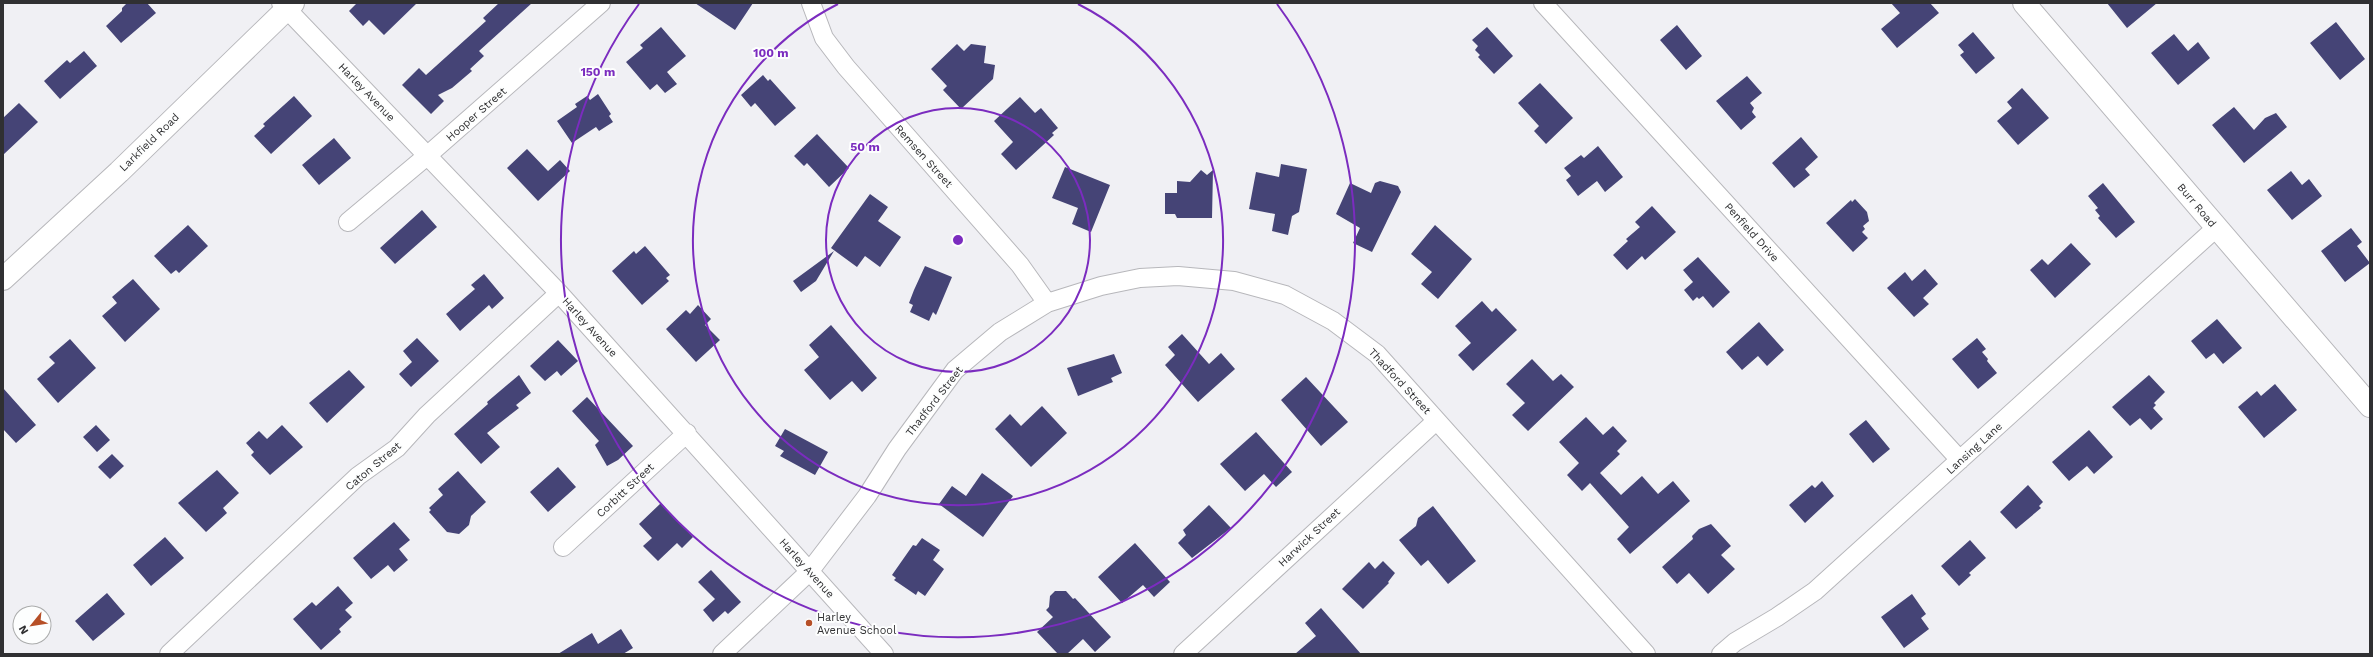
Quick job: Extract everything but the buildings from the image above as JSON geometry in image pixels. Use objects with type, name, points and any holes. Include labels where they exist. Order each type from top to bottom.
[{"type":"street","name":"Hooper Street","points":[[348,222],[428,155],[601,3]]},
{"type":"street","name":"Remsen Street","points":[[811,3],[824,38],[846,67],[1020,265],[1047,303]]},
{"type":"street","name":"Penfield Drive","points":[[1543,3],[1960,460]]},
{"type":"street","name":"Burr Road","points":[[2024,3],[2370,406]]},
{"type":"street","name":"Harley Avenue","points":[[287,5],[560,293],[687,432],[884,654]]},
{"type":"street","name":"Larkfield Road","points":[[3,279],[119,172],[287,5]]},
{"type":"street","name":"Lansing Lane","points":[[1721,654],[1735,642],[1777,617],[1814,591],[2216,228]]},
{"type":"street","name":"Thadford Street","points":[[722,654],[810,572],[867,496],[897,449],[955,370],[1000,332],[1047,303],[1100,286],[1140,278],[1178,276],[1234,281],[1285,295],[1333,321],[1377,354],[1646,654]]},
{"type":"street","name":"Caton Street","points":[[169,654],[358,476],[397,448],[427,415],[560,293]]},
{"type":"street","name":"Harwick Street","points":[[1183,654],[1436,421]]},
{"type":"street","name":"Corbitt Street","points":[[563,547],[687,432]]},
{"type":"place","name":"Harley Avenue School","points":[[809,623]]}]
